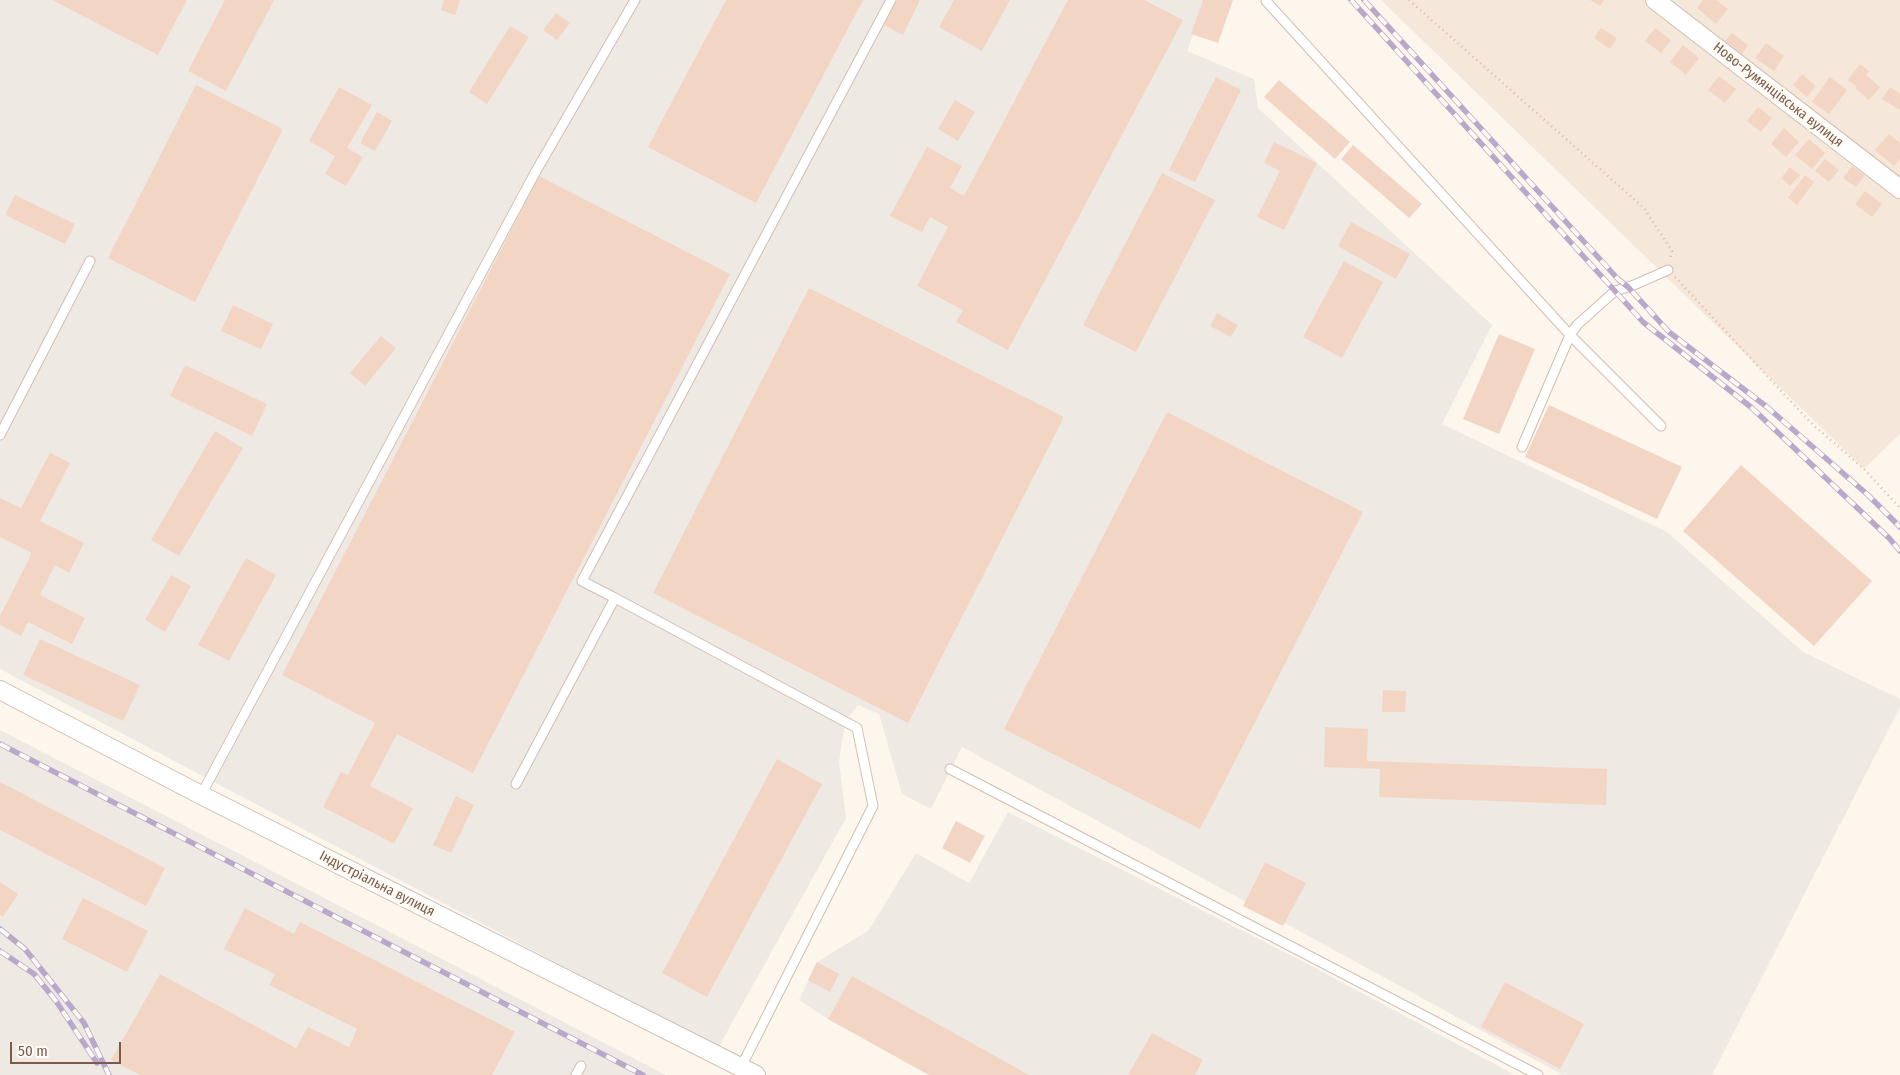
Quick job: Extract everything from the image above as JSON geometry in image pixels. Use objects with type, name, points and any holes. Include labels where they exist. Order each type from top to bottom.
[{"type":"street","name":"Ново-Румянцівська вулиця","points":[[1655,0],[1900,189]]},
{"type":"street","name":"Індустріальна вулиця","points":[[0,690],[201,795],[749,1071]]},
{"type":"lane","points":[[201,795],[536,170],[635,0]]},
{"type":"lane","points":[[749,1071],[873,806],[857,728],[582,581],[891,0]]},
{"type":"lane","points":[[1266,0],[1570,335],[1661,426]]},
{"type":"lane","points":[[0,435],[90,262]]},
{"type":"lane","points":[[1522,447],[1570,335],[1578,325],[1615,291],[1668,270]]},
{"type":"lane","points":[[516,784],[615,598]]},
{"type":"lane","points":[[950,769],[1538,1075]]},
{"type":"lane","points":[[576,1075],[580,1066]]},
{"type":"path","points":[[1409,0],[1644,208],[1672,251],[1668,270],[1811,423],[1864,469],[1900,508]]},
{"type":"shaded area","points":[[0,0],[1206,0],[1187,51],[1254,79],[1258,108],[1492,325],[1442,424],[1667,532],[1803,652],[1900,699],[1900,707],[1712,1075],[1563,1075],[962,747],[931,809],[902,794],[879,714],[858,705],[845,721],[839,762],[846,818],[718,1048],[0,669]]},
{"type":"shaded area","points":[[1381,0],[1900,0],[1900,434],[1864,469]]},
{"type":"shaded area","points":[[0,730],[666,1075],[0,1075]]},
{"type":"shaded area","points":[[1008,812],[1302,961],[1515,1075],[929,1075],[828,1019],[799,1000],[817,962],[869,930],[916,853],[969,883]]},
{"type":"building","points":[[52,0],[187,0],[158,55]]},
{"type":"building","points":[[225,0],[274,0],[226,91],[188,71]]},
{"type":"building","points":[[444,0],[460,0],[455,15],[441,10]]},
{"type":"building","points":[[726,0],[863,0],[756,203],[648,147]]},
{"type":"building","points":[[897,0],[920,0],[903,35],[884,25]]},
{"type":"building","points":[[954,0],[1010,0],[982,51],[939,27]]},
{"type":"building","points":[[1068,0],[1144,0],[1183,20],[1008,350],[956,322],[963,310],[917,286],[948,227],[930,217],[922,232],[890,216],[927,147],[962,166],[950,188],[964,196]]},
{"type":"building","points":[[1203,0],[1233,0],[1218,43],[1191,34]]},
{"type":"building","points":[[1590,0],[1604,0],[1600,6]]},
{"type":"building","points":[[1703,0],[1716,0],[1728,9],[1716,24],[1697,8]]},
{"type":"building","points":[[556,13],[570,23],[557,40],[543,30]]},
{"type":"building","points":[[510,26],[529,37],[487,104],[469,92]]},
{"type":"building","points":[[1601,28],[1617,38],[1610,49],[1594,38]]},
{"type":"building","points":[[1655,28],[1671,40],[1661,53],[1645,41]]},
{"type":"building","points":[[1732,33],[1748,45],[1742,54],[1725,41]]},
{"type":"building","points":[[1766,43],[1784,56],[1774,71],[1755,58]]},
{"type":"building","points":[[1683,45],[1699,58],[1686,75],[1670,62]]},
{"type":"building","points":[[1860,64],[1869,71],[1866,75],[1880,87],[1869,100],[1848,80]]},
{"type":"building","points":[[1802,74],[1816,86],[1807,97],[1793,85]]},
{"type":"building","points":[[1719,76],[1736,89],[1725,103],[1708,90]]},
{"type":"building","points":[[1216,77],[1241,90],[1195,182],[1169,170]]},
{"type":"building","points":[[1830,77],[1847,90],[1829,114],[1812,102]]},
{"type":"building","points":[[1279,80],[1350,142],[1335,159],[1264,97]]},
{"type":"building","points":[[196,85],[283,129],[195,302],[108,258]]},
{"type":"building","points":[[339,87],[372,105],[347,148],[363,157],[346,186],[325,174],[335,156],[309,141]]},
{"type":"building","points":[[1890,87],[1900,94],[1900,110],[1882,99]]},
{"type":"building","points":[[955,100],[975,112],[958,141],[938,129]]},
{"type":"building","points":[[1758,107],[1772,118],[1761,132],[1747,121]]},
{"type":"building","points":[[377,112],[392,121],[375,151],[360,143]]},
{"type":"building","points":[[1784,128],[1799,142],[1786,157],[1771,144]]},
{"type":"building","points":[[1889,134],[1900,143],[1900,159],[1894,166],[1875,150]]},
{"type":"building","points":[[1809,139],[1825,153],[1812,169],[1795,155]]},
{"type":"building","points":[[1274,142],[1317,163],[1284,230],[1257,217],[1280,171],[1264,163]]},
{"type":"building","points":[[1353,145],[1422,204],[1409,218],[1341,159]]},
{"type":"building","points":[[1825,159],[1839,170],[1829,182],[1815,171]]},
{"type":"building","points":[[1852,166],[1865,175],[1856,187],[1843,178]]},
{"type":"building","points":[[1790,167],[1800,175],[1790,186],[1781,178]]},
{"type":"building","points":[[1162,173],[1215,200],[1136,352],[1083,325]]},
{"type":"building","points":[[1805,175],[1814,182],[1797,205],[1788,198]]},
{"type":"building","points":[[539,176],[730,274],[473,773],[397,734],[370,786],[413,808],[394,844],[323,807],[341,772],[348,775],[375,723],[282,675]]},
{"type":"building","points":[[1865,191],[1882,204],[1872,217],[1855,204]]},
{"type":"building","points":[[15,195],[75,224],[65,244],[5,215]]},
{"type":"building","points":[[1351,222],[1410,254],[1396,279],[1338,246]]},
{"type":"building","points":[[1344,261],[1383,282],[1342,358],[1303,337]]},
{"type":"building","points":[[809,288],[1064,417],[908,723],[653,593]]},
{"type":"building","points":[[233,305],[273,324],[261,349],[221,331]]},
{"type":"building","points":[[1217,313],[1238,325],[1231,337],[1210,326]]},
{"type":"building","points":[[1499,334],[1535,349],[1499,434],[1463,419]]},
{"type":"building","points":[[381,336],[396,348],[365,386],[350,373]]},
{"type":"building","points":[[185,365],[267,404],[252,436],[170,396]]},
{"type":"building","points":[[1549,405],[1682,467],[1657,519],[1525,457]]},
{"type":"building","points":[[1167,412],[1363,512],[1200,829],[1004,729]]},
{"type":"building","points":[[215,431],[243,448],[179,556],[151,540]]},
{"type":"building","points":[[50,453],[70,463],[40,521],[84,543],[69,573],[55,565],[40,595],[85,618],[72,644],[28,622],[21,636],[0,625],[0,616],[32,553],[0,537],[0,498],[21,508]]},
{"type":"building","points":[[1741,465],[1872,581],[1814,646],[1683,531]]},
{"type":"building","points":[[246,558],[276,575],[229,661],[198,645]]},
{"type":"building","points":[[171,575],[191,586],[165,632],[145,620]]},
{"type":"building","points":[[40,639],[140,685],[123,721],[23,675]]},
{"type":"building","points":[[1383,690],[1406,691],[1405,712],[1382,712]]},
{"type":"building","points":[[1325,727],[1368,729],[1367,761],[1607,769],[1606,805],[1379,797],[1380,769],[1324,767]]},
{"type":"building","points":[[777,759],[822,784],[707,997],[662,973]]},
{"type":"building","points":[[0,782],[165,868],[146,906],[0,830]]},
{"type":"building","points":[[456,796],[474,805],[451,853],[433,845]]},
{"type":"building","points":[[956,821],[985,836],[970,863],[942,848]]},
{"type":"building","points":[[1265,862],[1306,883],[1283,926],[1243,906]]},
{"type":"building","points":[[0,882],[18,894],[3,917],[0,915]]},
{"type":"building","points":[[83,898],[148,931],[127,972],[62,939]]},
{"type":"building","points":[[245,908],[294,934],[300,922],[515,1032],[492,1075],[140,1075],[111,1060],[160,974],[296,1048],[308,1027],[349,1047],[357,1029],[269,985],[275,974],[224,949]]},
{"type":"building","points":[[817,962],[839,974],[830,992],[808,980]]},
{"type":"building","points":[[852,976],[1029,1075],[929,1075],[828,1019]]},
{"type":"building","points":[[1505,982],[1584,1024],[1560,1069],[1481,1027]]},
{"type":"building","points":[[1152,1033],[1203,1060],[1195,1075],[1128,1075]]},
{"type":"railway","points":[[1351,0],[1643,322],[1752,408],[1889,538],[1900,551]]},
{"type":"railway","points":[[1364,0],[1618,279],[1628,287],[1669,332],[1767,407],[1868,495],[1900,527]]},
{"type":"railway","points":[[0,744],[643,1075]]},
{"type":"railway","points":[[0,929],[25,949],[84,1023],[109,1075]]},
{"type":"railway","points":[[0,951],[34,974],[56,1001],[97,1063]]}]
